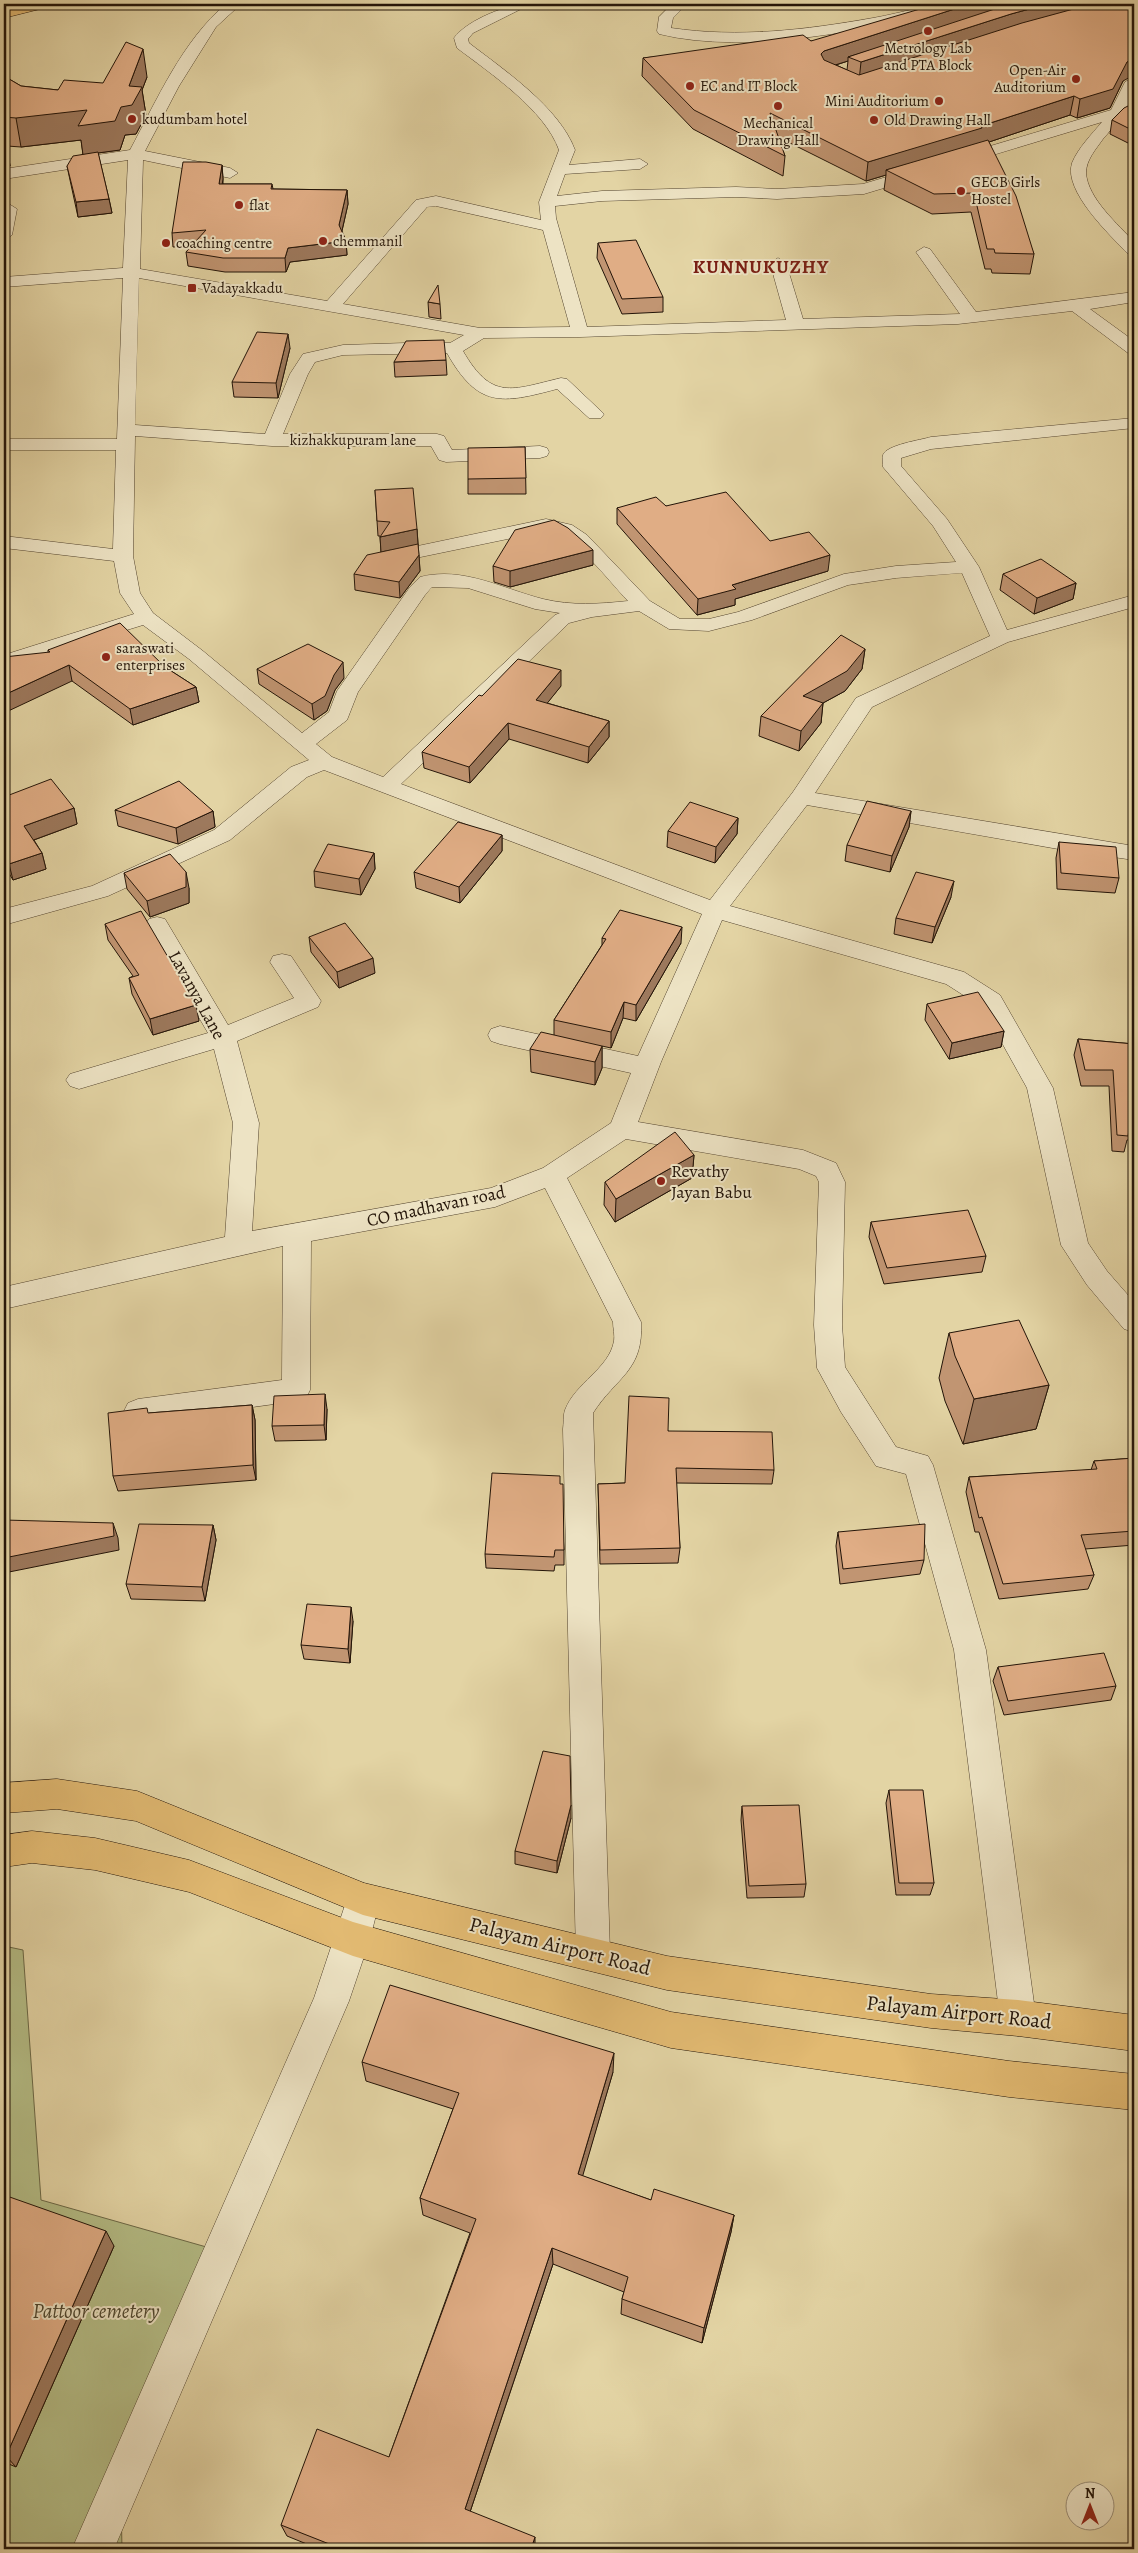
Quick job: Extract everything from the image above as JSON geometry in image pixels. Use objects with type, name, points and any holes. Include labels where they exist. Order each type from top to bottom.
[{"type":"main road","points":[[4,14],[43,4]]},
{"type":"main road","name":"Palayam Airport Road","points":[[4,1798],[57,1794],[137,1806],[363,1899],[593,1953],[667,1973],[931,2011],[1018,2018],[1134,2033]]},
{"type":"main road","points":[[4,1851],[32,1847],[95,1854],[189,1876],[353,1939],[671,2030],[1009,2079],[1134,2092]]},
{"type":"street","points":[[234,4],[206,32],[172,86],[136,154],[123,556],[130,593],[146,617],[324,762],[715,910],[955,978],[991,1001],[1040,1088],[1075,1245],[1097,1278],[1134,1321]]},
{"type":"street","points":[[524,4],[468,30],[461,38],[462,45],[524,92],[563,139],[567,150],[547,202],[550,228],[580,332]]},
{"type":"street","points":[[680,4],[666,17],[664,31],[711,38],[801,34],[875,22],[956,4]]},
{"type":"street","points":[[1134,81],[1129,85],[1118,113],[1087,151],[1079,164],[1079,178],[1084,191],[1134,251]]},
{"type":"street","points":[[547,202],[642,195],[736,192],[778,194],[871,187],[1134,108]]},
{"type":"street","points":[[4,174],[136,154],[230,173]]},
{"type":"street","points":[[560,170],[640,164]]},
{"type":"street","points":[[331,307],[422,203],[436,201],[550,228]]},
{"type":"street","points":[[4,235],[10,209]]},
{"type":"street","points":[[924,252],[972,318]]},
{"type":"street","points":[[778,263],[796,325]]},
{"type":"street","points":[[4,282],[131,272],[480,333],[580,332],[972,318],[1134,297]]},
{"type":"street","points":[[1075,306],[1134,349]]},
{"type":"street","points":[[480,333],[453,349],[462,366],[474,382],[486,391],[512,395],[561,383],[595,414]]},
{"type":"street","name":"kizhakkupuram lane","points":[[453,349],[437,347],[343,350],[309,358],[299,374],[272,440],[437,440],[446,456],[540,452]]},
{"type":"street","points":[[1001,638],[969,567],[940,523],[892,467],[892,455],[905,449],[931,443],[1134,423]]},
{"type":"street","points":[[4,444],[126,437],[272,440]]},
{"type":"street","points":[[366,563],[546,525],[565,529],[580,539],[643,605],[676,625],[710,625],[745,616],[844,580],[896,572],[969,567]]},
{"type":"street","points":[[4,542],[123,556]]},
{"type":"street","points":[[421,551],[470,582],[542,605],[590,610],[643,605]]},
{"type":"street","points":[[303,744],[339,715],[348,691],[379,650],[417,591],[427,581],[470,582]]},
{"type":"street","points":[[1018,2018],[970,1650],[921,1474],[918,1465],[886,1457],[851,1404],[831,1368],[828,1325],[832,1182],[827,1170],[803,1160],[622,1128],[646,1067],[715,910],[800,797],[864,703],[1001,638],[1099,609],[1134,601]]},
{"type":"street","points":[[386,786],[547,631],[562,619],[590,610]]},
{"type":"street","points":[[4,662],[146,617]]},
{"type":"street","points":[[4,917],[100,891],[222,835],[299,772],[324,762]]},
{"type":"street","points":[[800,797],[1064,844],[1134,852]]},
{"type":"street","name":"Lavanya Lane","points":[[157,925],[223,1037],[246,1123],[238,1244]]},
{"type":"street","points":[[79,1080],[223,1037],[309,1001],[282,962]]},
{"type":"street","points":[[500,1035],[646,1067]]},
{"type":"street","name":"CO madhavan road","points":[[4,1298],[238,1244],[495,1197],[552,1175],[622,1128]]},
{"type":"street","points":[[552,1175],[627,1322],[628,1342],[620,1362],[589,1395],[579,1411],[593,1953]]},
{"type":"street","points":[[138,1411],[296,1390],[297,1233]]},
{"type":"street","points":[[93,2549],[327,2010],[353,1939],[363,1899]]},
{"type":"green space","name":"Pattoor cemetery","points":[[4,1946],[23,1950],[41,2200],[217,2250],[121,2500],[122,2549],[4,2549]]},
{"type":"building","points":[[937,4],[970,4],[824,51],[821,54],[824,60],[859,75],[1022,23],[1092,4],[1134,4],[1134,58],[1127,62],[1113,89],[1080,99],[1074,96],[981,126],[982,128],[868,162],[770,113],[785,156],[694,110],[643,58],[803,35],[811,41]]},
{"type":"building","points":[[1010,4],[1048,4],[861,62],[848,57]]},
{"type":"building","points":[[126,42],[143,49],[129,86],[142,87],[132,105],[121,107],[115,121],[78,126],[87,110],[16,118],[4,117],[4,76],[21,86],[58,90],[64,80],[103,83]]},
{"type":"building","points":[[1134,103],[1134,131],[1112,120],[1124,108]]},
{"type":"building","points":[[988,140],[1016,196],[1034,254],[995,253],[994,249],[987,249],[974,193],[934,194],[886,170]]},
{"type":"building","points":[[98,152],[109,199],[76,202],[67,166],[73,156]]},
{"type":"building","points":[[183,162],[206,162],[222,165],[219,184],[272,184],[271,189],[347,190],[339,225],[346,241],[288,248],[285,258],[223,258],[186,252],[206,230],[172,233]]},
{"type":"building","points":[[636,240],[663,297],[622,299],[598,243]]},
{"type":"building","points":[[438,285],[440,304],[428,302]]},
{"type":"building","points":[[257,332],[288,334],[276,383],[232,382]]},
{"type":"building","points":[[444,340],[446,360],[394,362],[406,341]]},
{"type":"building","points":[[525,447],[526,478],[468,479],[468,448]]},
{"type":"building","points":[[413,488],[417,529],[380,537],[390,522],[377,521],[375,490]]},
{"type":"building","points":[[726,492],[770,541],[809,532],[830,555],[732,585],[736,589],[698,599],[617,508],[656,497],[666,506]]},
{"type":"building","points":[[554,520],[568,528],[593,550],[510,571],[493,566],[515,530]]},
{"type":"building","points":[[418,544],[419,555],[399,582],[354,574],[367,555]]},
{"type":"building","points":[[1041,559],[1076,583],[1037,598],[1003,574]]},
{"type":"building","points":[[120,623],[165,667],[196,687],[130,709],[69,665],[4,695],[4,657],[50,652],[48,650]]},
{"type":"building","points":[[841,635],[865,649],[847,671],[803,696],[823,703],[801,731],[761,716]]},
{"type":"building","points":[[308,644],[343,662],[334,675],[325,696],[312,704],[257,669]]},
{"type":"building","points":[[518,659],[561,670],[536,700],[609,721],[589,747],[508,723],[469,767],[422,752],[479,695],[482,696]]},
{"type":"building","points":[[51,779],[74,808],[24,826],[42,853],[9,864],[4,856],[4,797]]},
{"type":"building","points":[[179,781],[213,811],[176,828],[115,810]]},
{"type":"building","points":[[867,801],[911,811],[892,856],[847,845]]},
{"type":"building","points":[[690,802],[738,818],[716,847],[668,831]]},
{"type":"building","points":[[458,822],[502,835],[459,887],[414,872]]},
{"type":"building","points":[[1059,842],[1116,847],[1119,878],[1061,873]]},
{"type":"building","points":[[328,844],[374,853],[359,879],[314,871]]},
{"type":"building","points":[[170,854],[186,872],[186,887],[147,901],[124,873]]},
{"type":"building","points":[[916,872],[954,881],[935,927],[896,918]]},
{"type":"building","points":[[620,910],[682,927],[636,1005],[624,1002],[611,1032],[554,1020],[606,939],[602,938]]},
{"type":"building","points":[[141,911],[196,1005],[150,1019],[129,978],[139,975],[105,924]]},
{"type":"building","points":[[345,923],[373,958],[337,972],[309,937]]},
{"type":"building","points":[[978,992],[1004,1031],[952,1043],[927,1004]]},
{"type":"building","points":[[541,1032],[602,1046],[595,1062],[530,1049]]},
{"type":"building","points":[[1078,1039],[1134,1044],[1134,1124],[1130,1124],[1128,1136],[1117,1135],[1113,1070],[1085,1070]]},
{"type":"building","points":[[675,1132],[694,1155],[616,1199],[605,1182]]},
{"type":"building","points":[[968,1210],[986,1256],[887,1268],[871,1222]]},
{"type":"building","points":[[1019,1320],[1049,1385],[974,1399],[955,1356],[949,1333]]},
{"type":"building","points":[[325,1394],[324,1425],[272,1426],[274,1396]]},
{"type":"building","points":[[629,1396],[669,1398],[668,1431],[772,1432],[774,1470],[676,1468],[680,1548],[600,1550],[598,1484],[625,1483]]},
{"type":"building","points":[[252,1405],[253,1465],[113,1476],[108,1413],[147,1408],[148,1413]]},
{"type":"building","points":[[1134,1458],[1134,1531],[1081,1535],[1094,1575],[1003,1584],[982,1517],[979,1518],[969,1477],[1097,1469],[1094,1461]]},
{"type":"building","points":[[492,1473],[560,1476],[560,1484],[563,1484],[564,1550],[555,1550],[554,1557],[485,1554]]},
{"type":"building","points":[[4,1520],[113,1523],[114,1536],[4,1558]]},
{"type":"building","points":[[139,1524],[213,1525],[202,1587],[126,1584]]},
{"type":"building","points":[[925,1524],[924,1560],[843,1569],[838,1532]]},
{"type":"building","points":[[307,1604],[351,1607],[348,1649],[301,1645]]},
{"type":"building","points":[[1104,1653],[1116,1686],[1008,1701],[998,1667]]},
{"type":"building","points":[[543,1751],[570,1756],[571,1805],[557,1861],[515,1851]]},
{"type":"building","points":[[889,1790],[923,1790],[934,1883],[899,1883]]},
{"type":"building","points":[[799,1805],[806,1884],[749,1886],[742,1806]]},
{"type":"building","points":[[390,1985],[614,2053],[578,2174],[651,2200],[654,2189],[734,2215],[704,2328],[622,2299],[628,2277],[552,2248],[465,2509],[535,2537],[531,2549],[342,2549],[281,2525],[317,2429],[389,2457],[476,2219],[420,2198],[459,2093],[362,2062]]},
{"type":"building","points":[[4,2195],[106,2231],[6,2456],[4,2455]]},
{"type":"place","name":"Metrology Lab and PTA Block","points":[[928,31]]},
{"type":"place","name":"Open-Air Auditorium","points":[[1076,79]]},
{"type":"place","name":"EC and IT Block","points":[[690,86]]},
{"type":"place","name":"Mini Auditorium","points":[[939,101]]},
{"type":"place","name":"Mechanical Drawing Hall","points":[[778,106]]},
{"type":"place","name":"kudumbam hotel","points":[[132,119]]},
{"type":"place","name":"Old Drawing Hall","points":[[874,120]]},
{"type":"place","name":"GECB Girls Hostel","points":[[961,191]]},
{"type":"place","name":"flat","points":[[239,205]]},
{"type":"place","name":"chemmanil","points":[[323,241]]},
{"type":"place","name":"coaching centre","points":[[166,243]]},
{"type":"place","name":"Vadayakkadu","points":[[192,288]]},
{"type":"place","name":"saraswati enterprises","points":[[106,657]]},
{"type":"place","name":"Revathy Jayan Babu","points":[[661,1181]]},
{"type":"district","name":"KUNNUKUZHY","points":[[761,266]]}]
